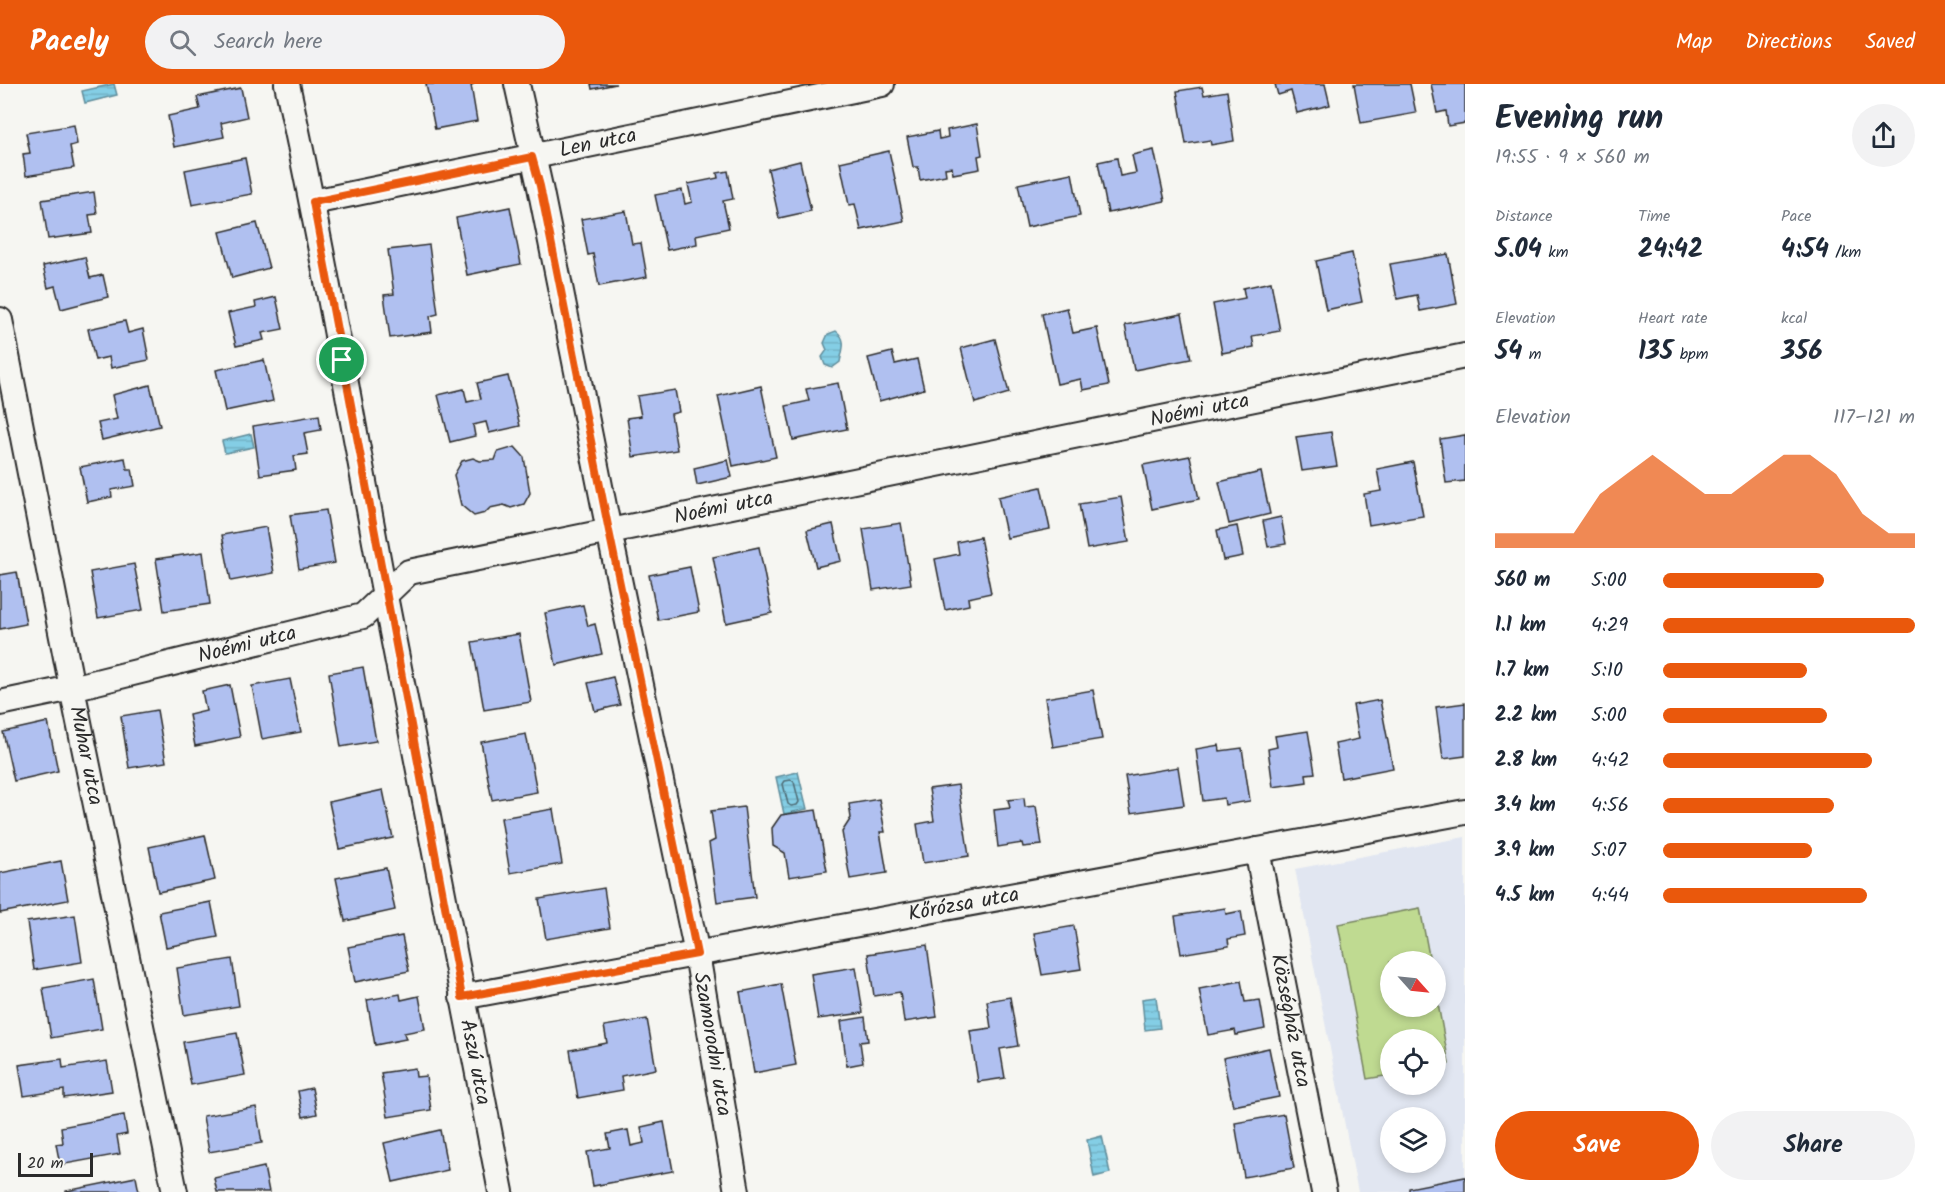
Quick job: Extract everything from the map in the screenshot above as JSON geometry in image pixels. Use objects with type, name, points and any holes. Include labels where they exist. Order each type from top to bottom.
[{"type":"street","name":"Aszú utca","points":[[287,84],[313,202],[385,595],[501,1192]]},
{"type":"street","name":"Szamorodni utca","points":[[517,84],[540,186],[697,954],[737,1192]]},
{"type":"street","name":"Len utca","points":[[313,202],[882,84]]},
{"type":"street","name":"Muhar utca","points":[[0,320],[72,688],[175,1192]]},
{"type":"street","name":"Noémi utca","points":[[0,703],[72,688],[363,616],[409,572],[1465,356]]},
{"type":"street","name":"Kőrózsa utca","points":[[462,997],[1465,812]]},
{"type":"street","name":"Községház utca","points":[[1257,850],[1324,1192]]},
{"type":"shaded area","points":[[1465,837],[1465,1192],[1358,1192],[1295,869]]},
{"type":"green space","points":[[1420,908],[1428,951],[1380,951],[1380,1017],[1440,1017],[1443,1029],[1380,1029],[1380,1077],[1367,1079],[1338,924]]},
{"type":"green space","points":[[1446,1048],[1449,1064],[1446,1064]]},
{"type":"water","points":[[114,84],[117,95],[85,103],[82,91]]},
{"type":"water","points":[[836,331],[842,338],[843,345],[840,362],[832,368],[825,365],[822,357],[827,350],[824,343],[828,334]]},
{"type":"water","points":[[251,434],[254,447],[225,453],[222,441]]},
{"type":"water","points":[[798,772],[807,809],[784,814],[776,777]]},
{"type":"water","points":[[1156,997],[1160,1028],[1145,1030],[1142,999]]},
{"type":"water","points":[[1102,1136],[1110,1173],[1094,1177],[1087,1140]]},
{"type":"building","points":[[426,84],[474,84],[471,85],[477,121],[435,129]]},
{"type":"building","points":[[591,84],[616,84],[592,89]]},
{"type":"building","points":[[1275,84],[1325,84],[1330,105],[1297,113],[1291,91],[1278,95]]},
{"type":"building","points":[[1354,84],[1410,84],[1416,113],[1361,123]]},
{"type":"building","points":[[1431,84],[1465,84],[1465,123],[1448,126],[1446,111],[1437,113]]},
{"type":"building","points":[[1202,87],[1204,95],[1227,91],[1234,141],[1211,145],[1210,140],[1186,144],[1177,91]]},
{"type":"building","points":[[241,88],[247,117],[221,123],[224,137],[174,147],[168,116],[200,109],[197,97]]},
{"type":"building","points":[[977,124],[982,155],[978,156],[980,169],[953,174],[952,167],[945,168],[946,175],[920,180],[918,167],[913,167],[907,137],[938,131],[939,139],[948,137],[947,130]]},
{"type":"building","points":[[74,125],[77,144],[70,146],[74,168],[26,176],[23,154],[30,153],[26,133]]},
{"type":"building","points":[[1154,150],[1165,201],[1108,213],[1098,162],[1117,158],[1120,176],[1136,173],[1132,155]]},
{"type":"building","points":[[889,151],[904,221],[861,230],[855,204],[849,205],[840,162]]},
{"type":"building","points":[[245,158],[252,194],[192,205],[185,170]]},
{"type":"building","points":[[800,161],[811,211],[779,218],[768,169]]},
{"type":"building","points":[[728,171],[733,199],[723,201],[729,228],[696,235],[697,244],[667,250],[655,195],[682,190],[685,204],[692,202],[688,184],[718,178],[717,173]]},
{"type":"building","points":[[1072,173],[1080,216],[1027,227],[1018,184]]},
{"type":"building","points":[[94,192],[97,214],[89,215],[92,233],[48,239],[42,200]]},
{"type":"building","points":[[510,207],[521,264],[467,275],[456,218]]},
{"type":"building","points":[[626,211],[632,244],[641,243],[647,277],[599,286],[593,254],[588,255],[581,219]]},
{"type":"building","points":[[257,223],[269,268],[232,278],[220,232]]},
{"type":"building","points":[[429,245],[438,314],[430,316],[432,332],[390,338],[384,295],[394,294],[388,250]]},
{"type":"building","points":[[1352,253],[1362,302],[1326,310],[1316,261]]},
{"type":"building","points":[[1448,254],[1457,304],[1420,311],[1417,295],[1397,299],[1390,264]]},
{"type":"building","points":[[85,257],[90,278],[103,275],[108,297],[61,309],[55,286],[48,288],[43,266]]},
{"type":"building","points":[[1271,282],[1280,331],[1252,336],[1254,347],[1222,353],[1213,304],[1245,298],[1243,288]]},
{"type":"building","points":[[276,297],[283,329],[262,333],[264,340],[236,346],[228,313],[256,307],[255,302]]},
{"type":"building","points":[[1067,308],[1073,333],[1097,328],[1109,385],[1083,390],[1081,379],[1057,384],[1042,314]]},
{"type":"building","points":[[1182,314],[1191,359],[1134,370],[1125,325]]},
{"type":"building","points":[[125,321],[128,333],[143,329],[149,360],[111,368],[109,357],[95,360],[88,329]]},
{"type":"building","points":[[995,339],[1009,393],[975,403],[961,348]]},
{"type":"building","points":[[892,352],[895,364],[917,359],[924,389],[879,401],[868,358]]},
{"type":"building","points":[[264,360],[273,401],[225,411],[216,370]]},
{"type":"building","points":[[508,376],[520,426],[489,433],[486,422],[473,425],[475,436],[450,442],[438,395],[464,389],[467,402],[481,399],[477,383]]},
{"type":"building","points":[[838,383],[847,429],[793,440],[786,406],[809,401],[806,389]]},
{"type":"building","points":[[150,385],[160,426],[102,440],[98,423],[117,419],[112,395]]},
{"type":"building","points":[[761,386],[776,457],[733,466],[718,396]]},
{"type":"building","points":[[675,390],[679,412],[671,414],[677,450],[633,457],[627,418],[641,416],[637,396]]},
{"type":"building","points":[[319,415],[321,430],[304,433],[308,454],[294,456],[296,470],[260,475],[253,426]]},
{"type":"building","points":[[1331,432],[1337,466],[1302,471],[1296,437]]},
{"type":"building","points":[[1465,435],[1465,481],[1446,483],[1440,439]]},
{"type":"building","points":[[515,447],[524,457],[530,493],[524,504],[511,508],[504,505],[490,508],[485,513],[474,516],[461,505],[454,475],[462,461],[473,458],[480,461],[495,460],[498,452]]},
{"type":"building","points":[[1190,456],[1199,499],[1152,509],[1143,465]]},
{"type":"building","points":[[125,458],[127,469],[132,469],[135,486],[111,490],[112,497],[87,502],[80,467]]},
{"type":"building","points":[[728,460],[732,477],[697,485],[694,468]]},
{"type":"building","points":[[1413,462],[1423,516],[1369,525],[1364,494],[1381,491],[1377,469]]},
{"type":"building","points":[[1261,472],[1270,514],[1229,524],[1219,482]]},
{"type":"building","points":[[1041,487],[1050,529],[1007,538],[998,497]]},
{"type":"building","points":[[1121,497],[1129,542],[1087,549],[1079,504]]},
{"type":"building","points":[[326,510],[335,563],[299,569],[290,515]]},
{"type":"building","points":[[1281,517],[1286,544],[1268,547],[1263,521]]},
{"type":"building","points":[[901,523],[911,584],[873,590],[863,529]]},
{"type":"building","points":[[833,524],[841,561],[816,567],[807,530]]},
{"type":"building","points":[[1237,526],[1243,556],[1223,560],[1217,530]]},
{"type":"building","points":[[266,527],[274,573],[231,581],[222,535]]},
{"type":"building","points":[[980,537],[991,593],[968,598],[969,605],[945,610],[935,559],[959,554],[957,542]]},
{"type":"building","points":[[759,547],[772,613],[726,623],[713,557]]},
{"type":"building","points":[[203,552],[210,604],[164,611],[156,559]]},
{"type":"building","points":[[134,564],[143,610],[98,618],[90,572]]},
{"type":"building","points":[[690,567],[699,612],[658,620],[649,575]]},
{"type":"building","points":[[17,572],[26,624],[0,629],[0,575]]},
{"type":"building","points":[[583,605],[588,626],[595,624],[602,654],[556,665],[545,613]]},
{"type":"building","points":[[519,634],[531,702],[484,710],[472,642]]},
{"type":"building","points":[[363,667],[376,741],[341,747],[329,673]]},
{"type":"building","points":[[613,677],[620,705],[595,711],[588,683]]},
{"type":"building","points":[[290,679],[301,732],[262,739],[252,686]]},
{"type":"building","points":[[230,685],[240,737],[195,746],[189,715],[206,711],[202,691]]},
{"type":"building","points":[[1093,690],[1102,739],[1053,747],[1045,698]]},
{"type":"building","points":[[1380,700],[1393,768],[1341,778],[1335,744],[1359,739],[1353,705]]},
{"type":"building","points":[[1465,703],[1465,756],[1443,759],[1436,707]]},
{"type":"building","points":[[157,710],[166,762],[129,768],[121,716]]},
{"type":"building","points":[[48,722],[58,771],[14,781],[3,732]]},
{"type":"building","points":[[1308,731],[1315,773],[1306,774],[1307,782],[1273,787],[1268,749],[1277,747],[1275,736]]},
{"type":"building","points":[[526,734],[537,792],[492,800],[481,742]]},
{"type":"building","points":[[1219,745],[1220,751],[1242,748],[1250,801],[1225,805],[1224,798],[1203,801],[1196,749]]},
{"type":"building","points":[[1178,767],[1184,805],[1131,813],[1125,776]]},
{"type":"building","points":[[958,785],[969,856],[923,863],[917,824],[934,821],[929,789]]},
{"type":"building","points":[[383,790],[393,838],[339,849],[329,802]]},
{"type":"building","points":[[1024,798],[1025,807],[1036,806],[1042,845],[1023,847],[1022,843],[998,847],[994,810],[1010,808],[1008,800]]},
{"type":"building","points":[[879,799],[885,832],[880,832],[887,873],[850,879],[842,832],[851,818],[849,804]]},
{"type":"building","points":[[744,807],[755,897],[717,902],[709,843],[715,840],[711,811]]},
{"type":"building","points":[[553,809],[562,864],[510,873],[501,818]]},
{"type":"building","points":[[816,810],[827,871],[789,877],[785,853],[773,846],[772,828],[781,815]]},
{"type":"building","points":[[205,835],[215,880],[158,892],[149,847]]},
{"type":"building","points":[[61,861],[68,900],[0,913],[0,873]]},
{"type":"building","points":[[386,868],[395,910],[345,921],[336,878]]},
{"type":"building","points":[[604,888],[610,928],[546,939],[539,899]]},
{"type":"building","points":[[211,902],[218,937],[166,947],[159,912]]},
{"type":"building","points":[[1225,908],[1226,914],[1241,911],[1245,936],[1228,939],[1229,946],[1181,954],[1175,916]]},
{"type":"building","points":[[75,915],[82,962],[34,970],[27,922]]},
{"type":"building","points":[[1074,926],[1081,969],[1042,975],[1034,933]]},
{"type":"building","points":[[402,936],[409,971],[355,982],[348,947]]},
{"type":"building","points":[[927,945],[937,1017],[904,1022],[900,992],[874,996],[868,954]]},
{"type":"building","points":[[232,959],[239,1006],[184,1015],[177,968]]},
{"type":"building","points":[[856,967],[863,1013],[818,1019],[811,974]]},
{"type":"building","points":[[94,979],[102,1029],[51,1038],[43,988]]},
{"type":"building","points":[[1241,981],[1245,1002],[1260,1000],[1265,1029],[1236,1035],[1235,1030],[1208,1035],[1199,989]]},
{"type":"building","points":[[781,984],[796,1065],[754,1073],[740,992]]},
{"type":"building","points":[[400,994],[401,1000],[419,996],[425,1029],[404,1033],[406,1039],[375,1045],[367,1000]]},
{"type":"building","points":[[1010,997],[1018,1046],[1000,1049],[1005,1078],[978,1082],[970,1031],[991,1028],[987,1001]]},
{"type":"building","points":[[865,1017],[868,1041],[860,1042],[863,1063],[847,1066],[841,1021]]},
{"type":"building","points":[[647,1019],[656,1069],[621,1076],[623,1090],[578,1098],[570,1050],[607,1043],[604,1026]]},
{"type":"building","points":[[237,1033],[245,1075],[191,1085],[183,1042]]},
{"type":"building","points":[[1269,1048],[1279,1097],[1233,1106],[1223,1058]]},
{"type":"building","points":[[62,1059],[63,1068],[107,1061],[112,1091],[64,1098],[64,1090],[24,1096],[19,1065]]},
{"type":"building","points":[[415,1068],[416,1077],[426,1076],[431,1110],[388,1117],[381,1073]]},
{"type":"building","points":[[312,1088],[317,1114],[303,1117],[298,1091]]},
{"type":"building","points":[[256,1107],[262,1143],[209,1152],[203,1116]]},
{"type":"building","points":[[1284,1114],[1294,1168],[1244,1177],[1235,1123]]},
{"type":"building","points":[[124,1115],[127,1134],[117,1136],[120,1154],[60,1165],[56,1144],[63,1143],[61,1127]]},
{"type":"building","points":[[664,1122],[673,1171],[593,1186],[587,1152],[610,1148],[607,1134],[628,1130],[631,1146],[644,1143],[641,1127]]},
{"type":"building","points":[[440,1130],[448,1170],[393,1182],[384,1143]]},
{"type":"building","points":[[264,1167],[269,1192],[217,1192],[214,1178]]},
{"type":"building","points":[[136,1177],[139,1192],[66,1192],[66,1191]]},
{"type":"building","points":[[1465,1177],[1465,1192],[1409,1192],[1409,1188]]},
{"type":"route","points":[[532,157],[540,186],[697,954],[462,997],[342,360],[313,202],[532,157]]}]
